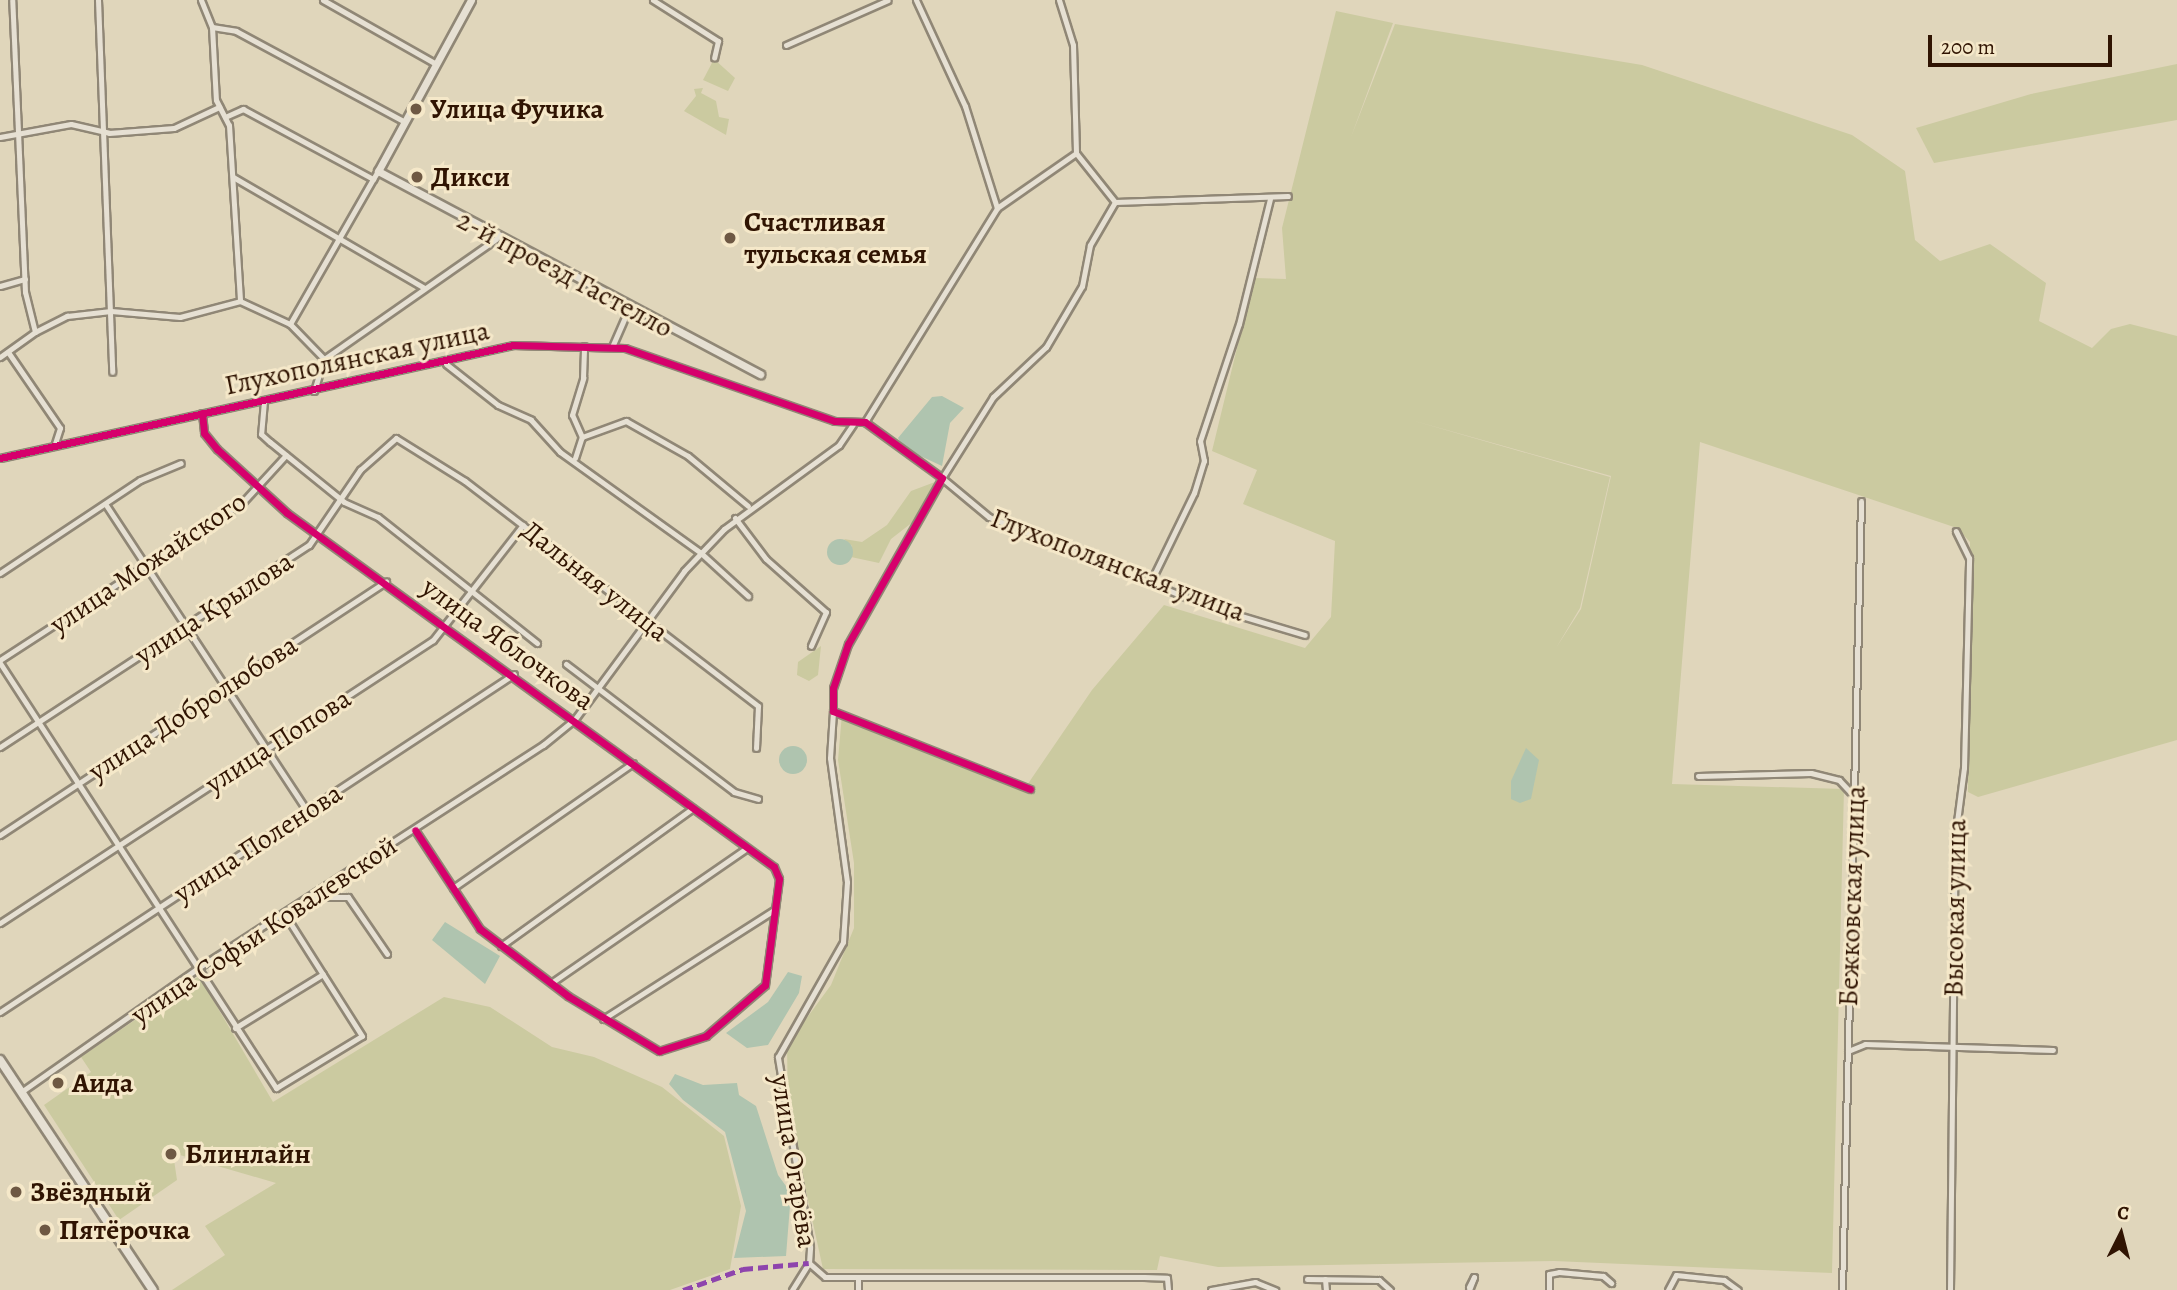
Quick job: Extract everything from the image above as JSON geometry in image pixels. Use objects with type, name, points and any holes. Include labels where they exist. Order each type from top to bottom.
[{"type":"main road","points":[[0,1060],[153,1290]]},
{"type":"street","points":[[12,0],[25,279],[35,332]]},
{"type":"street","points":[[98,0],[100,130],[112,372]]},
{"type":"street","points":[[201,0],[212,27],[219,107],[225,117],[233,177],[240,301]]},
{"type":"street","points":[[323,0],[436,64]]},
{"type":"street","points":[[653,0],[718,41],[714,58]]},
{"type":"street","points":[[786,45],[888,0]]},
{"type":"street","points":[[916,0],[965,106],[997,208]]},
{"type":"street","points":[[1059,0],[1073,45],[1076,151],[1115,202],[1270,199],[1288,196]]},
{"type":"street","points":[[290,324],[378,171],[468,1]]},
{"type":"street","points":[[212,27],[236,30],[405,122]]},
{"type":"street","points":[[0,137],[71,124],[100,130],[174,128],[219,107]]},
{"type":"street","points":[[225,117],[243,109],[373,178]]},
{"type":"street","points":[[942,478],[938,470],[865,422],[997,208],[1076,151]]},
{"type":"street","name":"2-й проезд Гастелло","points":[[378,171],[496,239],[760,374]]},
{"type":"street","points":[[233,177],[339,235],[423,286]]},
{"type":"street","points":[[1152,579],[1204,461],[1200,441],[1239,324],[1270,199]]},
{"type":"street","name":"улица Огарёва","points":[[792,1290],[809,1264],[778,1057],[843,942],[847,883],[830,758],[833,711],[848,644],[942,478],[993,397],[1046,347],[1082,286],[1090,245],[1115,202]]},
{"type":"street","points":[[314,391],[324,359],[423,286],[496,239]]},
{"type":"street","points":[[0,286],[25,279]]},
{"type":"street","points":[[0,357],[35,332],[67,316],[111,311],[180,317],[240,301],[290,324],[324,359]]},
{"type":"street","points":[[612,347],[628,308]]},
{"type":"street","name":"Глухополянская улица","points":[[0,457],[55,443],[446,365],[513,345],[612,347],[853,424],[865,422]]},
{"type":"street","points":[[575,458],[582,437],[572,415],[583,378],[584,346]]},
{"type":"street","points":[[8,352],[60,428],[55,443]]},
{"type":"street","points":[[446,365],[701,553],[748,596]]},
{"type":"street","name":"улица Яблочкова","points":[[264,401],[261,434],[344,502],[378,517],[470,596],[537,643]]},
{"type":"street","name":"улица Яблочкова","points":[[202,414],[204,433],[260,488],[633,762],[775,870],[774,910]]},
{"type":"street","points":[[582,437],[626,421],[688,456],[748,506]]},
{"type":"street","points":[[575,719],[701,553],[748,506],[839,445],[853,424]]},
{"type":"street","name":"улица Крылова","points":[[0,747],[188,626],[321,533],[344,502],[360,470],[396,438]]},
{"type":"street","name":"Дальняя улица","points":[[396,438],[410,441],[758,706],[756,748]]},
{"type":"street","name":"улица Можайского","points":[[0,662],[260,488],[286,456]]},
{"type":"street","points":[[0,573],[106,505],[181,463]]},
{"type":"street","name":"Глухополянская улица","points":[[942,478],[989,517],[1152,579],[1205,606],[1305,635]]},
{"type":"street","name":"Бежковская улица","points":[[1842,1290],[1861,501]]},
{"type":"street","points":[[106,505],[188,626],[265,750],[308,813]]},
{"type":"street","points":[[735,518],[766,559],[826,612],[811,646]]},
{"type":"street","name":"улица Попова","points":[[0,923],[265,750],[446,625],[523,525]]},
{"type":"street","name":"Высокая улица","points":[[1950,1290],[1956,820],[1964,768],[1969,558],[1956,531]]},
{"type":"street","name":"улица Добролюбова","points":[[0,835],[386,581]]},
{"type":"street","points":[[0,662],[160,907],[270,1084],[282,1087],[362,1036],[356,1020],[284,914]]},
{"type":"street","name":"улица Яблочкова","points":[[566,664],[734,792],[758,799]]},
{"type":"street","name":"улица Поленова","points":[[0,1012],[308,813],[514,674]]},
{"type":"street","points":[[833,711],[1030,789]]},
{"type":"street","name":"улица Софьи Ковалевской","points":[[21,1092],[198,968],[415,830],[575,719]]},
{"type":"street","points":[[453,888],[633,762]]},
{"type":"street","points":[[1698,776],[1811,773],[1839,780],[1855,797]]},
{"type":"street","points":[[500,946],[693,808]]},
{"type":"street","points":[[415,830],[480,929],[603,1019],[660,1051],[706,1037],[765,985],[774,910]]},
{"type":"street","points":[[554,981],[747,848]]},
{"type":"street","points":[[309,897],[348,897],[387,954]]},
{"type":"street","points":[[603,1019],[774,910]]},
{"type":"street","points":[[236,1028],[323,974]]},
{"type":"street","points":[[1848,1051],[1865,1044],[2053,1050]]},
{"type":"street","points":[[809,1264],[818,1275],[858,1278],[1167,1279],[1168,1290]]},
{"type":"street","points":[[1549,1290],[1549,1275],[1603,1276],[1611,1281],[1610,1290]]},
{"type":"street","points":[[1668,1290],[1668,1280],[1700,1277],[1734,1289]]},
{"type":"street","points":[[858,1278],[858,1290]]},
{"type":"street","points":[[936,1279],[936,1290]]},
{"type":"street","points":[[1307,1279],[1386,1282],[1390,1290]]},
{"type":"street","points":[[1325,1279],[1326,1290]]},
{"type":"street","points":[[1469,1279],[1469,1289]]},
{"type":"street","points":[[1013,1280],[1013,1290]]},
{"type":"street","points":[[1084,1280],[1084,1290]]},
{"type":"street","points":[[1211,1289],[1255,1282],[1275,1288]]},
{"type":"shaded area","points":[[1336,11],[1393,23],[1351,137],[1395,24],[1642,65],[1852,135],[1905,171],[1915,240],[1940,261],[1990,244],[2046,283],[2039,321],[2092,348],[2111,329],[2130,324],[2177,336],[2177,740],[1978,797],[1968,792],[1970,542],[1957,528],[1700,442],[1672,784],[1844,789],[1832,1273],[1554,1261],[1218,1267],[1160,1256],[1157,1270],[823,1269],[788,1109],[787,1045],[831,985],[854,928],[854,863],[838,760],[842,714],[1023,791],[1092,690],[1164,605],[1305,648],[1331,617],[1335,541],[1243,504],[1257,470],[1212,451],[1254,278],[1286,279],[1282,228]],"holes":[[[1411,420],[1611,476],[1581,609],[1556,648],[1580,608],[1610,477]]]},
{"type":"shaded area","points":[[714,59],[735,78],[728,91],[703,80]]},
{"type":"shaded area","points":[[2177,64],[2177,120],[1934,163],[1916,128],[2031,94]]},
{"type":"shaded area","points":[[703,88],[701,93],[716,101],[719,117],[729,119],[726,135],[684,111],[696,96],[694,89]]},
{"type":"shaded area","points":[[942,396],[964,408],[950,423],[942,466],[903,448],[898,438],[932,397]]},
{"type":"shaded area","points":[[935,482],[918,518],[891,539],[879,563],[851,557],[852,546],[844,539],[862,542],[887,525],[911,491]]},
{"type":"shaded area","points":[[840,539],[849,543],[853,552],[849,561],[840,565],[831,561],[827,552],[831,543]]},
{"type":"shaded area","points":[[821,646],[818,675],[809,681],[797,675],[798,662]]},
{"type":"shaded area","points":[[793,746],[803,750],[807,760],[803,770],[793,774],[783,770],[779,760],[783,750]]},
{"type":"shaded area","points":[[1526,748],[1539,760],[1531,799],[1520,803],[1511,799],[1511,781]]},
{"type":"shaded area","points":[[445,922],[500,956],[485,984],[432,940]]},
{"type":"shaded area","points":[[788,972],[802,976],[799,993],[768,1045],[747,1048],[726,1033],[768,1002]]},
{"type":"shaded area","points":[[199,976],[273,1102],[444,997],[490,1007],[552,1047],[594,1057],[662,1087],[724,1136],[741,1206],[730,1269],[670,1290],[172,1290],[225,1255],[205,1226],[276,1183],[173,1153],[177,1180],[119,1220],[44,1105],[91,1072],[81,1057]]},
{"type":"shaded area","points":[[675,1074],[703,1085],[737,1083],[739,1095],[756,1106],[778,1175],[791,1193],[786,1256],[734,1258],[746,1211],[725,1132],[683,1100],[669,1084]]},
{"type":"marked path","points":[[683,1290],[743,1269],[809,1263]]},
{"type":"cycle path","points":[[0,458],[513,345],[625,348],[835,421],[865,422],[942,478],[848,644],[833,688],[833,711],[1030,789]]},
{"type":"cycle path","points":[[202,413],[204,433],[217,449],[287,513],[774,867],[779,879],[765,985],[706,1036],[659,1051],[568,996],[480,929],[415,830]]},
{"type":"place","name":"Улица Фучика","points":[[416,109]]},
{"type":"place","name":"Дикси","points":[[417,177]]},
{"type":"place","name":"Счастливая тульская семья","points":[[730,238]]},
{"type":"place","name":"Аида","points":[[58,1083]]},
{"type":"place","name":"Блинлайн","points":[[171,1154]]},
{"type":"place","name":"Звёздный","points":[[16,1192]]},
{"type":"place","name":"Пятёрочка","points":[[45,1230]]}]
